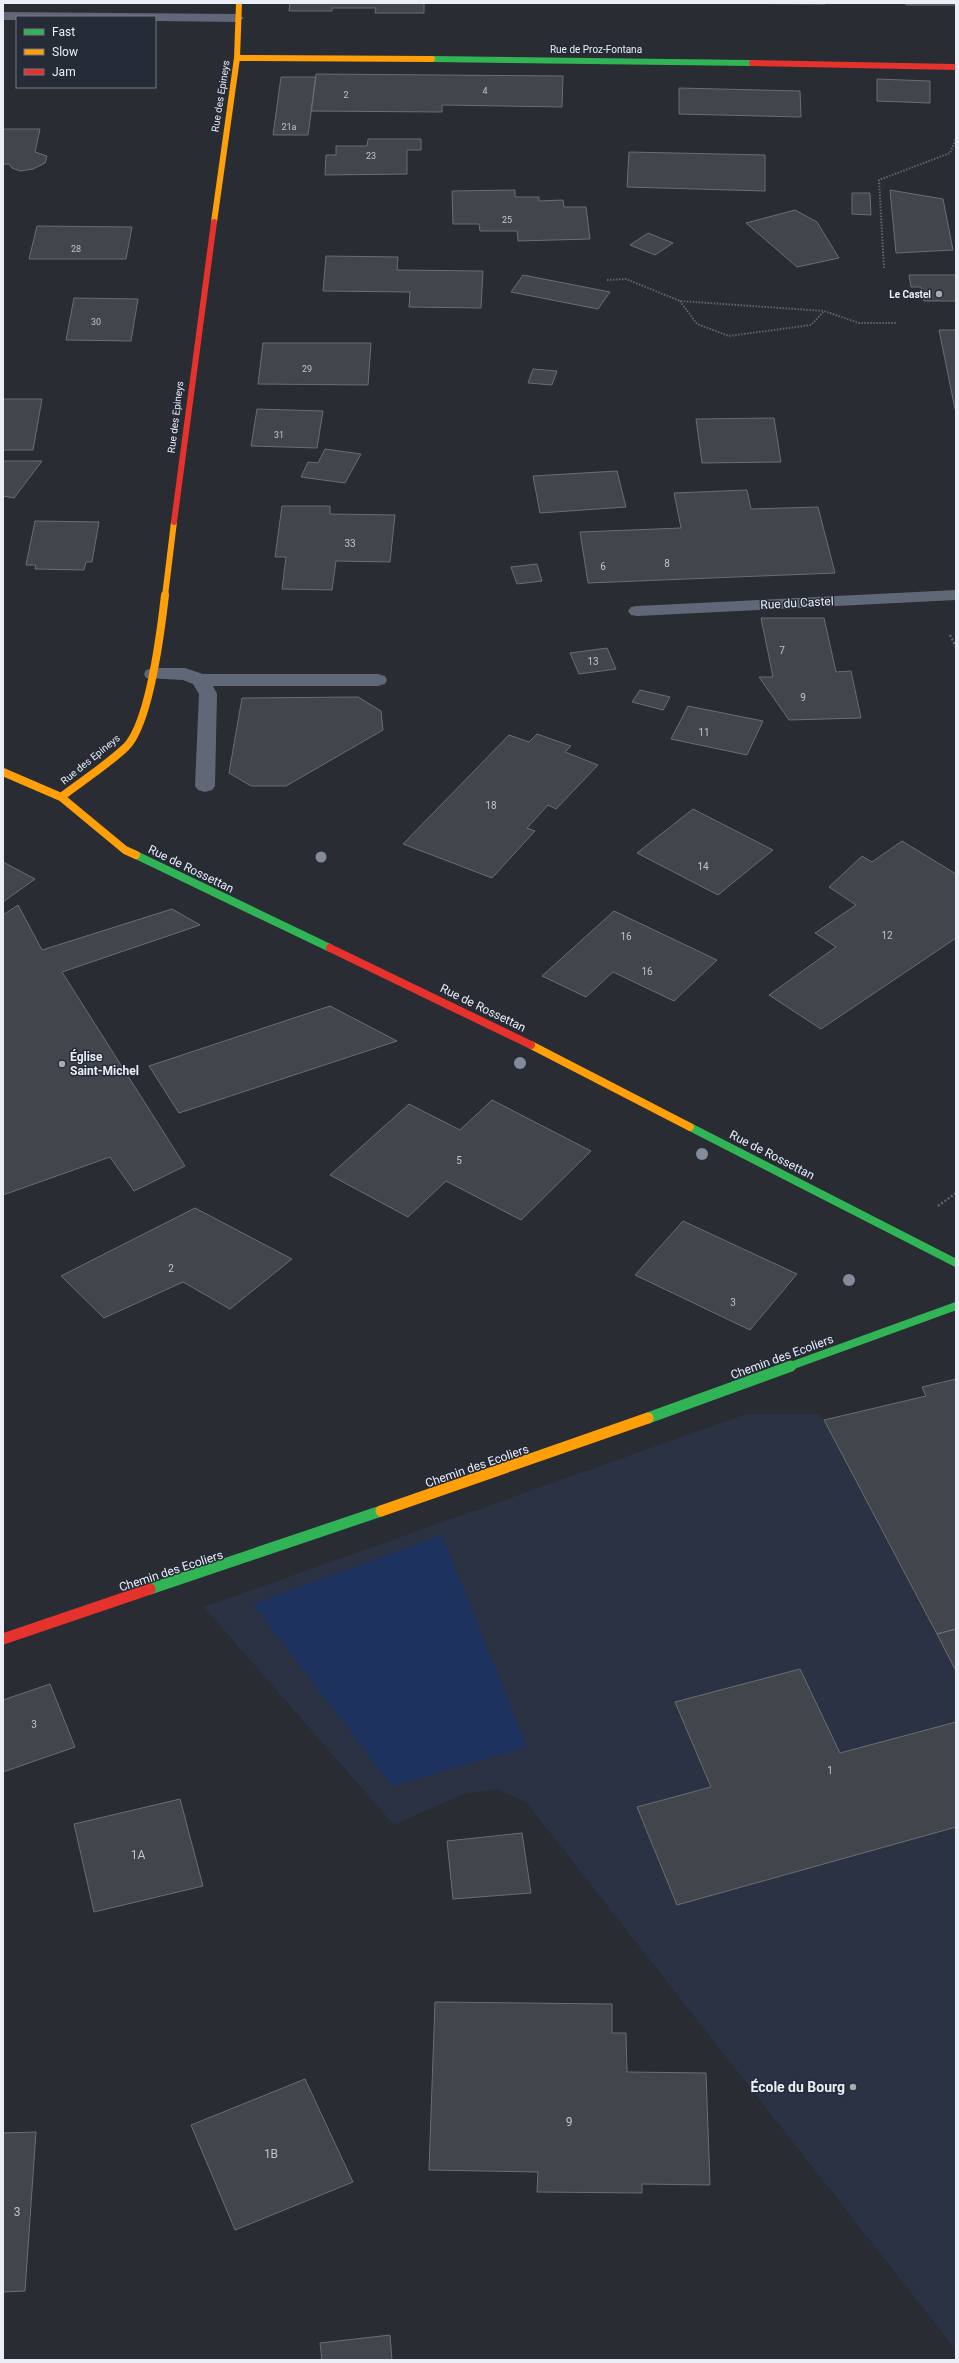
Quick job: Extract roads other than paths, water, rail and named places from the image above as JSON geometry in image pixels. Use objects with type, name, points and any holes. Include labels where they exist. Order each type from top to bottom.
[{"type":"street","name":"Rue des Epineys","points":[[61,797],[127,746],[139,725],[158,657],[187,412],[237,58],[237,18],[239,3]]},
{"type":"street","points":[[3,16],[16,16]]},
{"type":"street","points":[[156,17],[237,18]]},
{"type":"street","name":"Rue de Proz-Fontana","points":[[237,58],[629,60],[956,67]]},
{"type":"street","name":"Rue du Castel","points":[[637,611],[956,595]]},
{"type":"street","points":[[153,674],[186,674],[201,680],[378,680]]},
{"type":"street","points":[[201,680],[208,694],[205,786]]},
{"type":"street","name":"Rue de Rossettan","points":[[3,772],[61,797],[125,850],[472,1015],[956,1264]]},
{"type":"street","name":"Chemin des Ecoliers","points":[[3,1639],[545,1456],[956,1306]]},
{"type":"place","name":"Le Castel","points":[[939,294]]},
{"type":"place","name":"Église Saint-Michel","points":[[62,1064]]},
{"type":"place","name":"École du Bourg","points":[[853,2087]]}]
